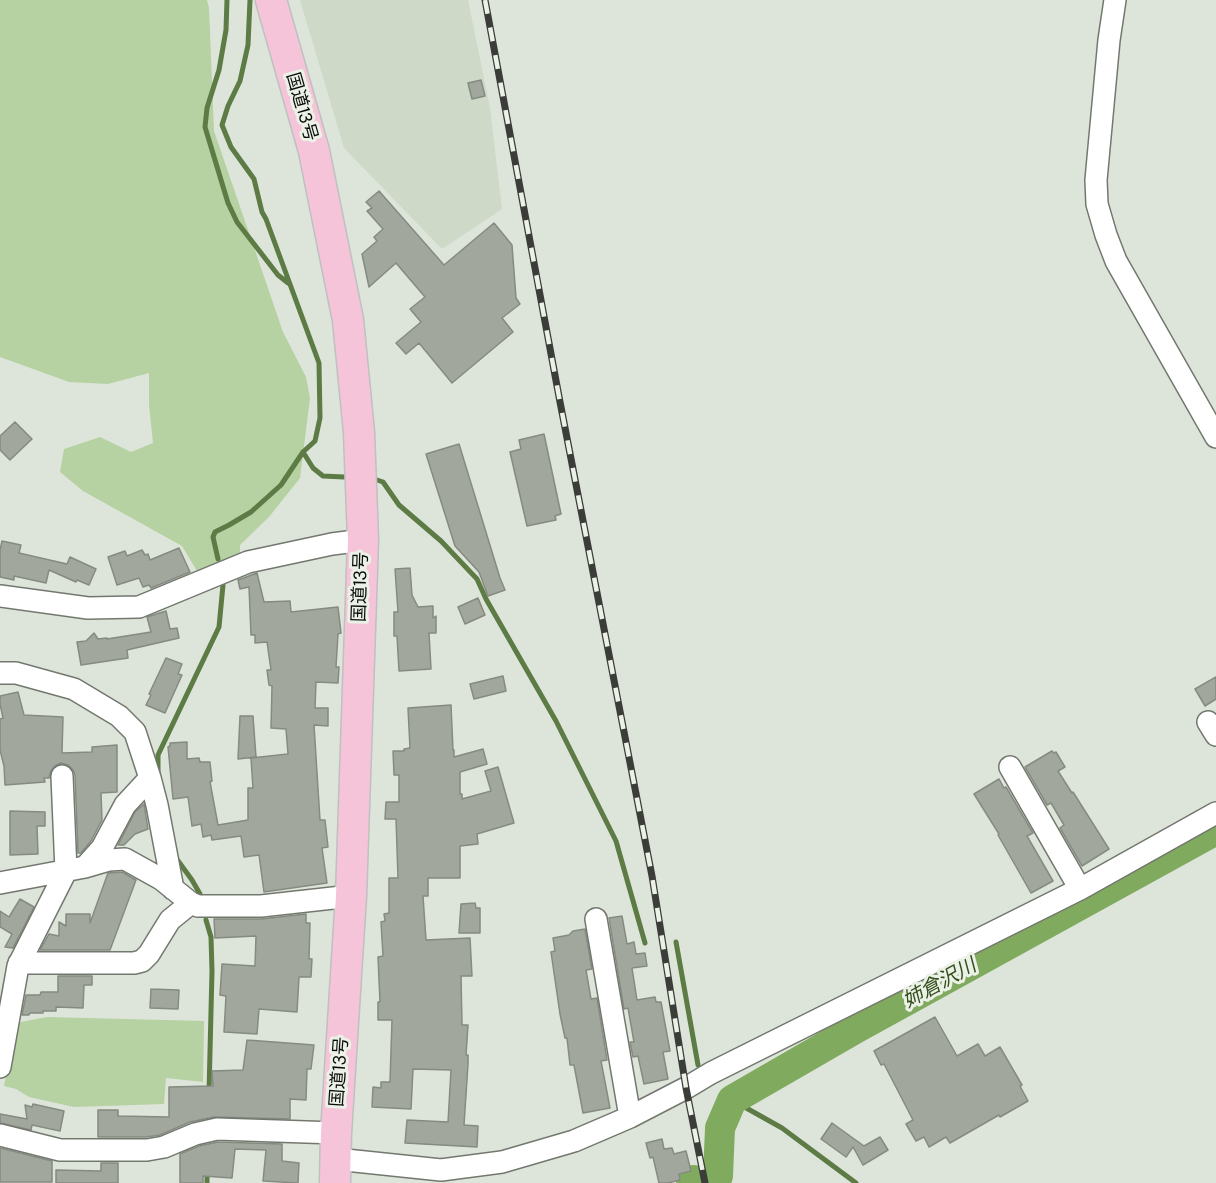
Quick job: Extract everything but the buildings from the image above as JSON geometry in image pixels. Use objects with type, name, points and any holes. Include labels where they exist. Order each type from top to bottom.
[{"type":"highway","name":"国道13号","points":[[271,0],[314,151],[348,320],[359,432],[363,540],[351,896],[335,1159]]},
{"type":"street","points":[[1115,0],[1109,40],[1096,180],[1096,204],[1116,261],[1216,437]]},
{"type":"street","points":[[0,596],[88,608],[139,607],[248,562],[332,544],[363,540]]},
{"type":"street","points":[[0,673],[16,673],[74,689],[119,716],[135,732],[157,805],[173,889]]},
{"type":"street","points":[[1010,767],[1080,889]]},
{"type":"street","points":[[62,776],[75,869]]},
{"type":"street","points":[[0,1067],[19,963],[75,869],[102,848],[125,805],[150,778]]},
{"type":"street","points":[[0,1134],[60,1150],[147,1150],[164,1147],[195,1134],[217,1129],[335,1159],[441,1170],[502,1162],[574,1142],[630,1117],[711,1073],[1080,889],[1216,813]]},
{"type":"street","points":[[0,883],[109,860],[125,859],[161,879],[198,906],[261,906],[351,896]]},
{"type":"street","points":[[19,963],[134,963],[142,961],[149,954],[170,920],[191,903]]},
{"type":"street","points":[[596,919],[630,1117]]},
{"type":"shaded area","points":[[300,0],[468,0],[490,108],[502,209],[442,249],[344,148]]},
{"type":"green space","points":[[0,0],[207,0],[214,131],[283,332],[306,377],[310,398],[300,478],[269,517],[240,545],[240,559],[213,575],[197,571],[182,546],[83,491],[60,472],[64,449],[100,437],[131,452],[153,443],[149,405],[149,373],[108,384],[69,382],[0,357]]},
{"type":"green space","points":[[47,1017],[204,1021],[203,1082],[166,1078],[164,1104],[74,1107],[29,1097],[16,1089],[4,1086],[16,1023]]},
{"type":"waterway","points":[[227,0],[226,30],[219,70],[207,108],[205,127],[228,203],[237,222],[278,275],[288,283]]},
{"type":"waterway","points":[[250,0],[248,45],[240,81],[222,125],[231,147],[254,179],[262,212],[319,363],[320,418],[315,441],[303,452],[313,468],[323,476],[344,477]]},
{"type":"waterway","points":[[218,559],[213,537],[215,532],[251,512],[281,485],[303,452]]},
{"type":"waterway","points":[[371,478],[383,482],[399,505],[441,541],[477,579],[486,599],[556,721],[616,841],[645,943]]},
{"type":"waterway","points":[[158,776],[158,755],[219,627],[223,585]]},
{"type":"waterway","name":"姉倉沢川","points":[[718,1176],[720,1128],[732,1100],[855,1029],[1216,830]]},
{"type":"waterway","points":[[176,858],[200,894]]},
{"type":"waterway","points":[[206,920],[211,937],[212,971],[209,1092]]},
{"type":"waterway","points":[[676,942],[698,1065]]},
{"type":"waterway","points":[[732,1100],[782,1128],[856,1183]]},
{"type":"waterway","points":[[207,1169],[207,1183]]},
{"type":"waterway","name":"姉倉沢川","points":[[691,1183],[694,1180]]},
{"type":"railway","points":[[485,0],[652,876],[686,1088],[705,1183]]}]
